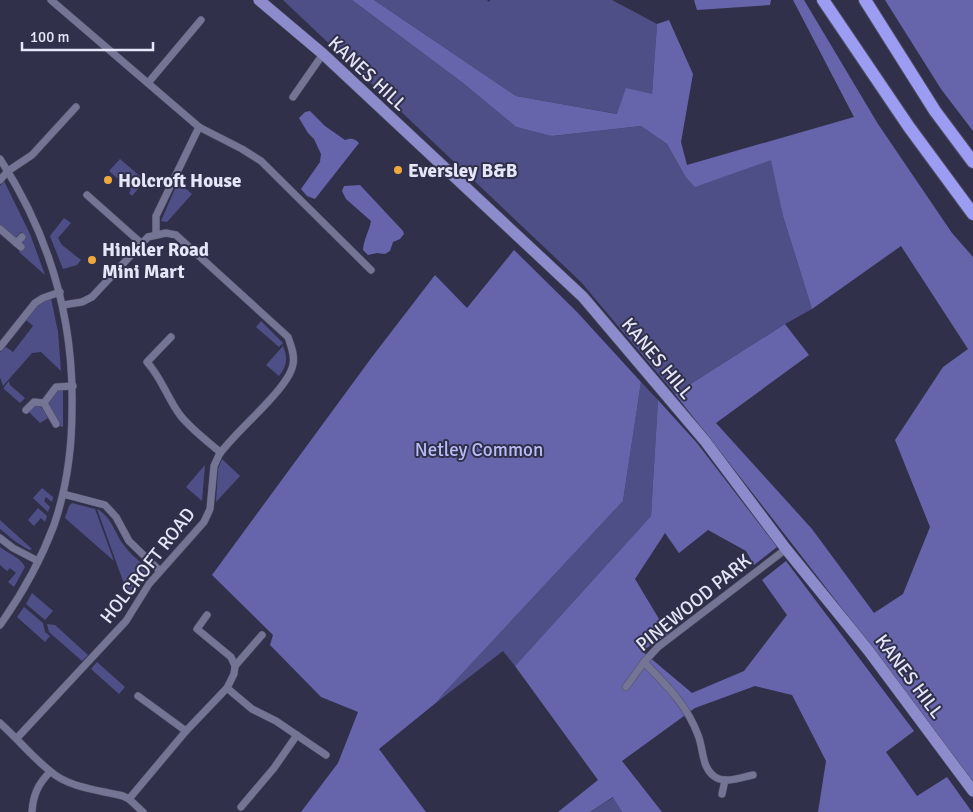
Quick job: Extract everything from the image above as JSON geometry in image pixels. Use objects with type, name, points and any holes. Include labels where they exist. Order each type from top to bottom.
[{"type":"highway","points":[[823,0],[909,127],[973,214]]},
{"type":"highway","points":[[865,0],[935,111],[973,162]]},
{"type":"main road","name":"KANES HILL","points":[[259,0],[323,54],[583,297],[705,441],[786,549],[868,650],[973,791]]},
{"type":"street","points":[[51,0],[199,127],[261,161],[371,270]]},
{"type":"street","points":[[148,83],[201,20]]},
{"type":"street","points":[[293,97],[323,54]]},
{"type":"street","points":[[0,180],[8,171],[32,155],[76,107]]},
{"type":"street","points":[[63,305],[82,302],[100,291],[141,243],[148,237],[156,234],[156,216],[199,127]]},
{"type":"street","points":[[0,159],[28,208],[45,246],[60,292],[71,354],[73,386],[70,455],[63,494],[38,562],[0,625]]},
{"type":"street","points":[[87,195],[141,243]]},
{"type":"street","points":[[0,228],[20,242]]},
{"type":"street","name":"HOLCROFT ROAD","points":[[17,738],[126,621],[139,597],[204,522],[210,509],[214,466],[220,452],[291,373],[294,356],[288,337],[183,240],[176,235],[156,234]]},
{"type":"street","points":[[0,347],[35,303],[60,292]]},
{"type":"street","points":[[171,337],[147,362],[161,380],[188,425],[220,452]]},
{"type":"street","points":[[44,403],[56,387],[73,386]]},
{"type":"street","points":[[26,407],[34,402],[44,403]]},
{"type":"street","points":[[44,403],[56,424]]},
{"type":"street","points":[[63,494],[105,505],[116,517],[129,541],[160,571]]},
{"type":"street","points":[[0,538],[13,548],[38,562]]},
{"type":"street","name":"PINEWOOD PARK","points":[[626,686],[658,647],[786,549]]},
{"type":"street","points":[[129,799],[186,731],[227,688],[234,674],[235,666],[231,657],[197,629],[207,614]]},
{"type":"street","points":[[235,666],[262,635]]},
{"type":"street","points":[[644,662],[673,691],[690,715],[699,738],[704,764],[715,777],[724,780],[753,775]]},
{"type":"street","points":[[227,688],[252,709],[297,735],[326,755]]},
{"type":"street","points":[[138,696],[186,731]]},
{"type":"street","points":[[0,723],[50,772],[74,784],[129,799],[143,812]]},
{"type":"street","points":[[241,807],[274,768],[297,735]]},
{"type":"street","points":[[32,812],[33,799],[37,788],[50,772]]},
{"type":"street","points":[[722,794],[724,780]]},
{"type":"shaded area","points":[[283,0],[352,0],[463,83],[516,127],[553,136],[641,126],[667,144],[685,176],[772,159],[783,216],[812,309],[675,394],[581,282]]},
{"type":"shaded area","points":[[374,0],[487,0],[489,2],[490,0],[612,0],[657,24],[652,94],[618,114],[516,96]]},
{"type":"shaded area","points":[[120,159],[148,183],[146,185],[143,183],[132,196],[129,193],[131,190],[109,171]]},
{"type":"shaded area","points":[[4,181],[30,234],[45,275],[19,252],[24,246],[21,243],[26,237],[21,232],[15,238],[0,225],[0,186]]},
{"type":"shaded area","points":[[178,182],[192,194],[167,222],[161,221]]},
{"type":"shaded area","points":[[64,218],[71,223],[58,238],[62,245],[81,260],[77,265],[63,269],[50,236]]},
{"type":"shaded area","points":[[51,298],[58,332],[61,371],[41,352],[32,353],[3,386],[0,377],[0,352],[6,347],[13,352],[33,326],[26,320],[39,303]]},
{"type":"shaded area","points":[[261,321],[283,343],[279,347],[256,327]]},
{"type":"shaded area","points":[[283,346],[286,362],[279,376],[266,365]]},
{"type":"shaded area","points":[[9,381],[10,385],[25,398],[20,403],[4,389]]},
{"type":"shaded area","points":[[641,382],[658,400],[651,516],[515,666],[503,651],[437,702],[623,501]]},
{"type":"shaded area","points":[[63,388],[63,427],[60,426],[48,405],[55,392]]},
{"type":"shaded area","points":[[38,404],[45,411],[48,418],[40,423],[28,411]]},
{"type":"shaded area","points":[[222,459],[240,476],[216,502],[218,469]]},
{"type":"shaded area","points":[[205,465],[202,501],[186,487]]},
{"type":"shaded area","points":[[42,488],[53,497],[52,502],[46,497],[44,501],[50,507],[48,512],[33,498]]},
{"type":"shaded area","points":[[72,503],[95,509],[114,561],[65,518]]},
{"type":"shaded area","points":[[38,508],[47,516],[45,522],[41,518],[34,526],[28,520]]},
{"type":"shaded area","points":[[97,509],[109,520],[128,551],[146,567],[148,575],[134,590],[127,592]]},
{"type":"shaded area","points":[[0,520],[32,549],[29,550],[16,542],[0,529]]},
{"type":"shaded area","points":[[0,547],[17,558],[25,567],[14,587],[8,582],[16,573],[10,568],[7,571],[0,565]]},
{"type":"shaded area","points":[[32,593],[53,611],[45,620],[26,604]]},
{"type":"shaded area","points":[[24,607],[43,623],[45,632],[50,636],[45,642],[17,617]]},
{"type":"shaded area","points":[[47,624],[55,625],[88,655],[82,661],[49,632]]},
{"type":"shaded area","points":[[97,662],[125,687],[119,694],[91,669]]},
{"type":"shaded area","points":[[614,797],[622,812],[590,812]]},
{"type":"green space","points":[[352,0],[374,0],[516,96],[617,114],[626,88],[652,94],[657,24],[669,20],[693,74],[681,142],[687,165],[854,117],[793,0],[804,0],[878,124],[952,233],[973,257],[973,784],[863,636],[675,394],[785,324],[809,355],[716,423],[812,529],[874,613],[903,594],[930,527],[895,440],[943,367],[968,349],[901,246],[812,309],[783,216],[771,160],[695,187],[685,176],[667,144],[641,126],[552,136],[516,127],[463,83]]},
{"type":"green space","points":[[694,0],[771,0],[770,5],[697,10]]},
{"type":"green space","points":[[885,0],[973,0],[973,131],[941,89]]},
{"type":"green space","points":[[310,111],[325,126],[345,140],[352,139],[359,143],[315,199],[307,196],[301,189],[320,162],[321,154],[314,139],[299,118],[305,112]]},
{"type":"green space","points":[[360,185],[403,231],[404,234],[400,239],[393,242],[390,251],[385,254],[368,255],[363,250],[371,221],[346,199],[342,191],[344,186]]},
{"type":"green space","name":"Netley Common","points":[[514,250],[577,312],[641,382],[623,501],[437,702],[379,749],[426,812],[301,812],[338,763],[358,712],[321,697],[270,645],[273,635],[212,575],[372,357],[435,275],[467,308]]},
{"type":"green space","points":[[658,400],[697,443],[777,547],[754,565],[746,551],[708,530],[679,553],[665,533],[635,579],[668,634],[642,651],[692,693],[744,671],[787,615],[762,580],[786,561],[914,731],[886,752],[917,796],[947,777],[972,812],[818,812],[826,761],[792,695],[755,686],[695,708],[622,761],[662,812],[622,812],[613,797],[590,812],[558,812],[598,780],[515,666],[651,516]]},
{"type":"place","name":"Eversley B&B","points":[[398,170]]},
{"type":"place","name":"Holcroft House","points":[[108,180]]},
{"type":"place","name":"Hinkler Road Mini Mart","points":[[92,260]]}]
